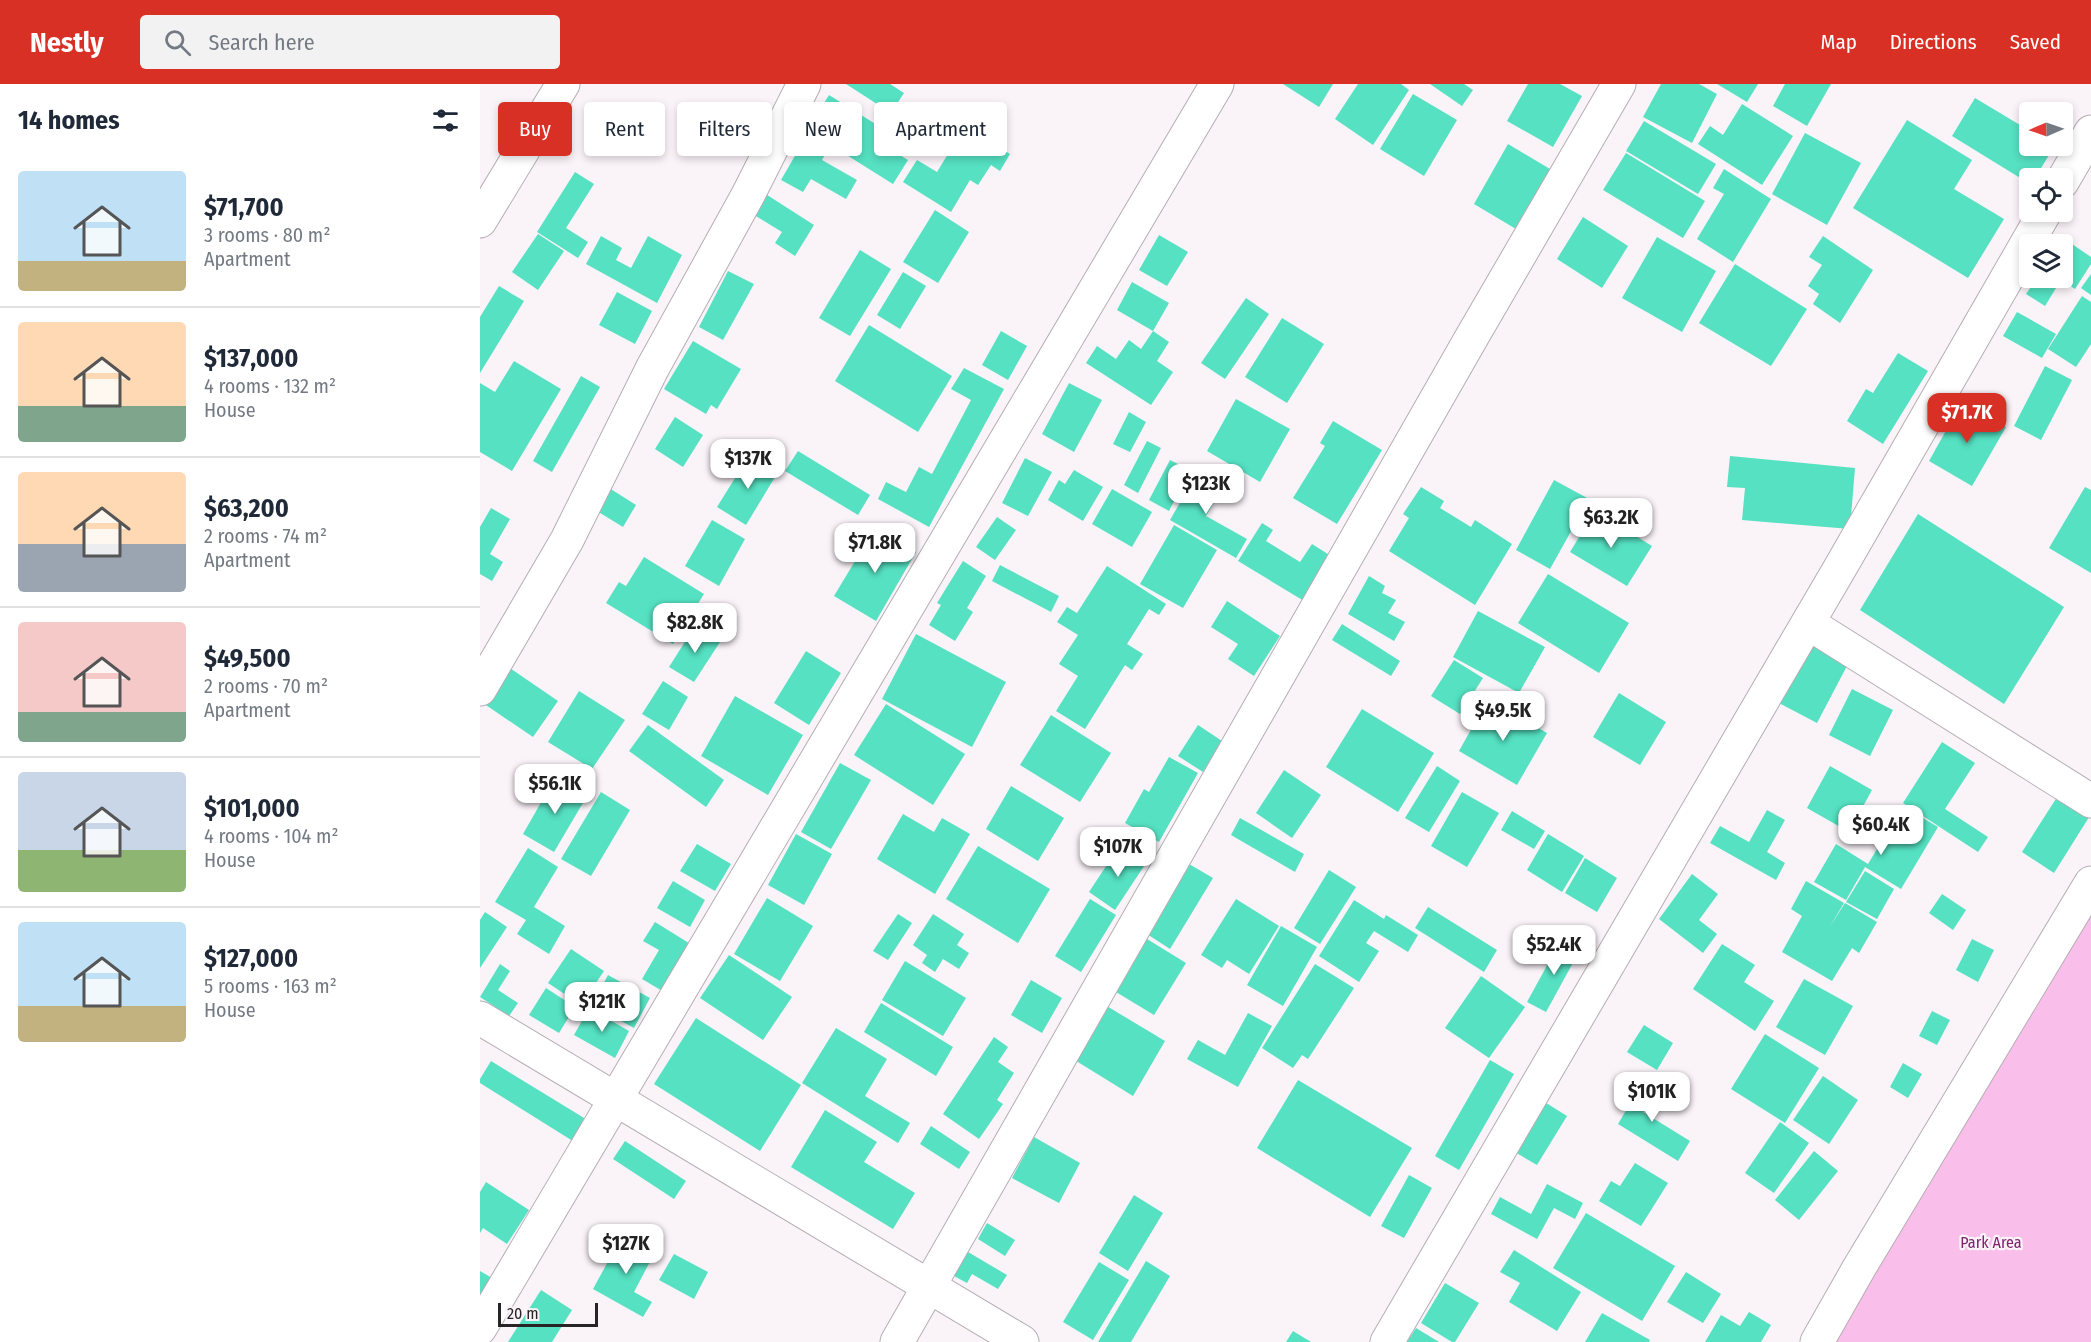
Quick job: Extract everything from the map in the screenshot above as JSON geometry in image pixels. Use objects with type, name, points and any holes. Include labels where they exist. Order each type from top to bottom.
[{"type":"street","points":[[480,221],[562,84]]},
{"type":"street","points":[[480,689],[567,540],[652,369],[748,195],[804,84]]},
{"type":"street","points":[[480,1328],[1218,84]]},
{"type":"street","points":[[897,1342],[1467,345],[1620,84]]},
{"type":"street","points":[[2070,168],[2091,132]]},
{"type":"street","points":[[1387,1342],[1808,623],[2039,222]]},
{"type":"street","points":[[1808,623],[2091,801]]},
{"type":"street","points":[[1817,1342],[1859,1268],[2091,883]]},
{"type":"street","points":[[480,1018],[1022,1342]]},
{"type":"green space","name":"Park Area","points":[[2091,883],[2091,1342],[1817,1342]]},
{"type":"building","points":[[846,84],[890,84],[904,93],[898,102],[874,102]]},
{"type":"building","points":[[1283,84],[1333,84],[1319,107]]},
{"type":"building","points":[[1358,84],[1401,84],[1409,90],[1373,145],[1335,119]]},
{"type":"building","points":[[1430,84],[1464,84],[1473,90],[1462,106]]},
{"type":"building","points":[[1528,84],[1560,84],[1582,96],[1553,147],[1507,121]]},
{"type":"building","points":[[1661,84],[1699,84],[1717,94],[1692,143],[1643,117]]},
{"type":"building","points":[[1717,84],[1758,84],[1747,102]]},
{"type":"building","points":[[1785,84],[1831,84],[1807,126],[1773,106]]},
{"type":"building","points":[[1413,94],[1457,120],[1424,176],[1380,149]]},
{"type":"building","points":[[829,95],[840,102],[825,102]]},
{"type":"building","points":[[1975,98],[2019,124],[2019,156],[2048,156],[2041,168],[2019,168],[2019,177],[1952,136]]},
{"type":"building","points":[[1742,104],[1793,136],[1762,185],[1698,144],[1710,126],[1723,135]]},
{"type":"building","points":[[862,116],[874,123],[874,156],[902,156],[908,160],[893,184],[848,156],[862,156]]},
{"type":"building","points":[[1907,120],[1972,160],[1954,189],[2004,219],[1968,278],[1853,208]]},
{"type":"building","points":[[1644,121],[1716,164],[1698,194],[1626,151]]},
{"type":"building","points":[[1805,133],[1861,163],[1827,225],[1772,194]]},
{"type":"building","points":[[1508,144],[1550,169],[1516,229],[1474,204]]},
{"type":"building","points":[[1007,152],[1010,154],[1000,171],[991,165],[978,185],[970,180],[951,212],[903,182],[917,160],[937,172],[947,156],[1007,156]]},
{"type":"building","points":[[1626,153],[1705,201],[1683,238],[1603,190]]},
{"type":"building","points":[[795,156],[824,156],[822,160],[857,180],[846,199],[811,179],[803,192],[781,180]]},
{"type":"building","points":[[1724,169],[1771,199],[1733,262],[1697,239],[1724,194],[1713,188]]},
{"type":"building","points":[[575,172],[594,184],[566,228],[588,242],[578,258],[537,232]]},
{"type":"building","points":[[764,193],[814,225],[795,256],[775,243],[782,232],[751,213]]},
{"type":"building","points":[[935,210],[969,232],[938,283],[903,262]]},
{"type":"building","points":[[1583,217],[1628,246],[1602,288],[1557,259]]},
{"type":"building","points":[[538,234],[564,251],[538,290],[512,272]]},
{"type":"building","points":[[1159,235],[1188,252],[1167,286],[1139,270]]},
{"type":"building","points":[[601,236],[622,248],[616,260],[631,268],[648,236],[682,255],[657,303],[586,264]]},
{"type":"building","points":[[1823,236],[1873,270],[1840,323],[1813,304],[1819,294],[1808,286],[1822,265],[1809,257]]},
{"type":"building","points":[[1657,237],[1716,271],[1682,332],[1622,298]]},
{"type":"building","points":[[2073,245],[2091,257],[2091,264],[2075,289],[2073,288]]},
{"type":"building","points":[[860,250],[891,269],[850,336],[819,318]]},
{"type":"building","points":[[1735,264],[1807,309],[1771,366],[1699,323]]},
{"type":"building","points":[[728,271],[754,284],[723,340],[699,327]]},
{"type":"building","points":[[903,272],[926,286],[900,329],[877,315]]},
{"type":"building","points":[[2091,274],[2091,295],[2081,288]]},
{"type":"building","points":[[1132,282],[1169,303],[1153,331],[1117,310]]},
{"type":"building","points":[[499,286],[524,301],[480,373],[480,317]]},
{"type":"building","points":[[2030,288],[2056,288],[2045,306],[2026,294]]},
{"type":"building","points":[[617,292],[652,311],[635,344],[599,325]]},
{"type":"building","points":[[2082,296],[2091,302],[2091,344],[2076,367],[2048,349]]},
{"type":"building","points":[[1246,298],[1269,314],[1225,379],[1201,363]]},
{"type":"building","points":[[2017,312],[2056,334],[2042,358],[2003,336]]},
{"type":"building","points":[[1282,318],[1324,344],[1287,403],[1245,377]]},
{"type":"building","points":[[869,325],[952,376],[918,432],[835,381]]},
{"type":"building","points":[[1001,331],[1027,346],[1008,380],[982,365]]},
{"type":"building","points":[[1153,331],[1169,342],[1157,361],[1173,372],[1151,405],[1086,363],[1097,346],[1116,359],[1129,340],[1141,349]]},
{"type":"building","points":[[693,341],[741,369],[717,409],[711,405],[706,414],[664,389]]},
{"type":"building","points":[[1898,353],[1928,371],[1883,444],[1847,421],[1866,389],[1873,393]]},
{"type":"building","points":[[514,361],[561,389],[512,471],[480,452],[480,383],[495,392]]},
{"type":"building","points":[[2045,366],[2072,380],[2041,440],[2014,426]]},
{"type":"building","points":[[964,368],[1004,389],[929,527],[878,499],[886,482],[906,492],[919,467],[932,474],[971,400],[951,389]]},
{"type":"building","points":[[581,376],[600,387],[552,472],[533,461]]},
{"type":"building","points":[[1069,383],[1102,400],[1074,452],[1042,434]]},
{"type":"building","points":[[1236,399],[1290,429],[1260,482],[1207,451]]},
{"type":"building","points":[[1962,402],[2006,427],[1972,486],[1929,461]]},
{"type":"building","points":[[1129,412],[1146,422],[1130,452],[1113,444]]},
{"type":"building","points":[[675,417],[703,435],[683,467],[655,449]]},
{"type":"building","points":[[1333,421],[1382,450],[1337,524],[1293,498],[1325,446],[1320,443]]},
{"type":"building","points":[[1147,441],[1161,448],[1138,493],[1124,485]]},
{"type":"building","points":[[798,451],[870,495],[858,515],[785,471]]},
{"type":"building","points":[[750,454],[778,472],[746,525],[717,507]]},
{"type":"building","points":[[1730,456],[1855,468],[1850,529],[1742,520],[1745,488],[1727,487]]},
{"type":"building","points":[[1025,458],[1052,472],[1028,516],[1002,503]]},
{"type":"building","points":[[1170,460],[1190,470],[1169,511],[1149,500]]},
{"type":"building","points":[[1200,468],[1225,483],[1206,516],[1247,539],[1236,558],[1170,520]]},
{"type":"building","points":[[1074,470],[1103,487],[1083,521],[1048,500],[1059,480],[1065,484]]},
{"type":"building","points":[[1554,480],[1589,499],[1550,569],[1516,550]]},
{"type":"building","points":[[606,486],[636,505],[623,527],[592,508]]},
{"type":"building","points":[[1421,487],[1444,501],[1440,508],[1471,527],[1475,520],[1512,544],[1475,605],[1389,551],[1409,518],[1403,514]]},
{"type":"building","points":[[2085,487],[2091,490],[2091,573],[2049,548]]},
{"type":"building","points":[[1112,489],[1152,512],[1132,547],[1092,524]]},
{"type":"building","points":[[491,508],[510,519],[490,554],[503,562],[492,581],[480,574],[480,527]]},
{"type":"building","points":[[1595,511],[1652,546],[1627,586],[1570,552]]},
{"type":"building","points":[[1918,514],[2064,607],[2004,704],[1860,610]]},
{"type":"building","points":[[997,517],[1016,530],[995,560],[976,547]]},
{"type":"building","points":[[712,520],[745,539],[719,586],[685,566]]},
{"type":"building","points":[[1262,523],[1273,530],[1266,541],[1300,562],[1312,544],[1331,556],[1304,601],[1238,561]]},
{"type":"building","points":[[1174,525],[1217,550],[1183,608],[1140,584]]},
{"type":"building","points":[[875,528],[916,552],[876,621],[834,596]]},
{"type":"building","points":[[644,557],[704,594],[673,644],[606,603],[619,582],[626,586]]},
{"type":"building","points":[[963,561],[986,576],[967,608],[973,612],[955,641],[929,625],[941,605],[937,603]]},
{"type":"building","points":[[1000,565],[1059,596],[1051,612],[992,581]]},
{"type":"building","points":[[1107,566],[1166,604],[1159,615],[1149,609],[1127,644],[1143,654],[1132,670],[1125,665],[1085,729],[1056,711],[1078,676],[1059,664],[1078,635],[1057,622],[1067,607],[1077,613]]},
{"type":"building","points":[[1548,574],[1629,623],[1599,673],[1518,623]]},
{"type":"building","points":[[1369,576],[1385,586],[1382,593],[1396,600],[1388,613],[1405,622],[1394,641],[1348,614]]},
{"type":"building","points":[[1227,601],[1280,636],[1254,676],[1228,659],[1238,644],[1211,627]]},
{"type":"building","points":[[1478,611],[1545,647],[1519,693],[1453,657]]},
{"type":"building","points":[[1342,624],[1400,661],[1391,676],[1332,640]]},
{"type":"building","points":[[695,626],[720,642],[694,682],[669,667]]},
{"type":"building","points":[[916,634],[1006,682],[972,747],[882,699]]},
{"type":"building","points":[[1804,641],[1848,664],[1817,723],[1773,700]]},
{"type":"building","points":[[806,651],[841,673],[809,725],[774,703]]},
{"type":"building","points":[[1454,660],[1483,678],[1460,714],[1431,696]]},
{"type":"building","points":[[504,664],[558,701],[533,737],[480,701]]},
{"type":"building","points":[[663,681],[688,697],[669,730],[642,714]]},
{"type":"building","points":[[1852,689],[1893,710],[1870,756],[1829,735]]},
{"type":"building","points":[[579,691],[625,720],[592,769],[548,742]]},
{"type":"building","points":[[1619,693],[1666,722],[1640,765],[1593,737]]},
{"type":"building","points":[[735,696],[803,735],[768,795],[701,756]]},
{"type":"building","points":[[1488,699],[1547,733],[1517,785],[1459,751]]},
{"type":"building","points":[[886,704],[965,754],[933,805],[854,755]]},
{"type":"building","points":[[1362,709],[1434,753],[1398,812],[1326,767]]},
{"type":"building","points":[[1051,715],[1111,753],[1080,802],[1020,765]]},
{"type":"building","points":[[648,725],[724,780],[706,807],[629,751]]},
{"type":"building","points":[[1198,725],[1222,741],[1203,772],[1178,756]]},
{"type":"building","points":[[1942,742],[1975,763],[1945,809],[1988,837],[1978,852],[1903,803]]},
{"type":"building","points":[[1169,757],[1198,773],[1159,842],[1125,823],[1144,789],[1149,792]]},
{"type":"building","points":[[840,763],[871,780],[831,849],[801,832]]},
{"type":"building","points":[[1437,766],[1460,781],[1429,832],[1405,818]]},
{"type":"building","points":[[1830,766],[1872,790],[1849,832],[1807,808]]},
{"type":"building","points":[[1284,770],[1321,795],[1292,838],[1256,813]]},
{"type":"building","points":[[555,778],[587,796],[554,852],[523,834]]},
{"type":"building","points":[[1011,786],[1064,818],[1038,861],[986,829]]},
{"type":"building","points":[[601,792],[630,810],[591,876],[561,859]]},
{"type":"building","points":[[1462,792],[1499,813],[1467,867],[1431,846]]},
{"type":"building","points":[[2059,794],[2091,814],[2054,873],[2022,852]]},
{"type":"building","points":[[1903,806],[1938,827],[1901,889],[1865,867],[1846,900],[1814,882],[1836,844],[1868,864]]},
{"type":"building","points":[[1767,810],[1785,820],[1767,852],[1785,863],[1776,880],[1710,843],[1720,826],[1749,842]]},
{"type":"building","points":[[1512,811],[1545,831],[1534,849],[1501,830]]},
{"type":"building","points":[[903,814],[934,832],[942,818],[970,834],[935,894],[877,859]]},
{"type":"building","points":[[1240,818],[1304,854],[1295,872],[1231,835]]},
{"type":"building","points":[[796,834],[832,854],[804,905],[768,885]]},
{"type":"building","points":[[1548,834],[1584,856],[1562,892],[1527,870]]},
{"type":"building","points":[[697,844],[731,864],[715,891],[680,871]]},
{"type":"building","points":[[1120,845],[1146,863],[1115,910],[1089,892]]},
{"type":"building","points":[[978,846],[1050,889],[1018,943],[946,899]]},
{"type":"building","points":[[528,848],[558,867],[534,907],[565,926],[549,954],[517,934],[526,920],[495,902]]},
{"type":"building","points":[[1585,858],[1617,878],[1597,912],[1565,893]]},
{"type":"building","points":[[1189,864],[1213,878],[1170,949],[1147,934]]},
{"type":"building","points":[[1329,870],[1356,887],[1320,944],[1294,928]]},
{"type":"building","points":[[1865,871],[1894,889],[1877,919],[1846,902]]},
{"type":"building","points":[[1692,874],[1718,894],[1699,920],[1717,934],[1703,953],[1659,919]]},
{"type":"building","points":[[673,881],[705,900],[690,927],[657,908]]},
{"type":"building","points":[[1806,881],[1844,903],[1829,928],[1845,903],[1877,922],[1859,953],[1852,948],[1832,981],[1782,952],[1802,916],[1791,909]]},
{"type":"building","points":[[1942,894],[1966,910],[1953,930],[1929,913]]},
{"type":"building","points":[[767,898],[813,926],[780,981],[734,954]]},
{"type":"building","points":[[1090,899],[1116,915],[1081,972],[1055,956]]},
{"type":"building","points":[[1236,899],[1279,926],[1249,974],[1227,960],[1222,968],[1201,955]]},
{"type":"building","points":[[1354,900],[1384,919],[1386,915],[1418,935],[1408,952],[1374,931],[1366,943],[1379,951],[1359,982],[1319,956]]},
{"type":"building","points":[[1428,907],[1497,950],[1484,972],[1415,928]]},
{"type":"building","points":[[485,912],[507,927],[480,968],[480,920]]},
{"type":"building","points":[[898,914],[912,923],[888,960],[873,951]]},
{"type":"building","points":[[933,914],[964,934],[957,945],[969,953],[959,969],[943,959],[935,972],[922,963],[927,955],[913,945]]},
{"type":"building","points":[[655,922],[692,945],[664,992],[642,979],[659,950],[643,941]]},
{"type":"building","points":[[1281,926],[1317,947],[1283,1006],[1247,985]]},
{"type":"building","points":[[1147,939],[1186,963],[1154,1015],[1116,992]]},
{"type":"building","points":[[1972,939],[1994,950],[1978,982],[1956,970]]},
{"type":"building","points":[[1561,940],[1580,950],[1546,1012],[1527,1002]]},
{"type":"building","points":[[1722,944],[1755,965],[1744,982],[1774,1001],[1755,1031],[1693,989]]},
{"type":"building","points":[[571,949],[604,971],[581,1005],[548,983]]},
{"type":"building","points":[[729,955],[792,997],[763,1040],[700,998]]},
{"type":"building","points":[[905,961],[966,998],[943,1036],[882,1000]]},
{"type":"building","points":[[500,964],[510,971],[498,990],[518,1003],[509,1016],[480,997]]},
{"type":"building","points":[[1315,964],[1354,988],[1308,1059],[1302,1055],[1293,1068],[1262,1048]]},
{"type":"building","points":[[608,975],[650,998],[634,1028],[592,1005]]},
{"type":"building","points":[[1481,976],[1525,1007],[1489,1058],[1445,1028]]},
{"type":"building","points":[[1804,979],[1853,1006],[1825,1055],[1776,1027]]},
{"type":"building","points":[[1031,980],[1062,998],[1042,1033],[1011,1015]]},
{"type":"building","points":[[546,988],[575,1007],[559,1033],[529,1015]]},
{"type":"building","points":[[881,1003],[953,1047],[936,1076],[864,1032]]},
{"type":"building","points":[[1105,1005],[1165,1041],[1133,1096],[1073,1059]]},
{"type":"building","points":[[589,1008],[629,1031],[615,1058],[574,1035]]},
{"type":"building","points":[[1932,1011],[1950,1020],[1937,1045],[1919,1036]]},
{"type":"building","points":[[1248,1013],[1272,1026],[1238,1087],[1187,1059],[1198,1040],[1225,1055]]},
{"type":"building","points":[[696,1018],[801,1085],[760,1151],[654,1084]]},
{"type":"building","points":[[1644,1025],[1673,1043],[1657,1070],[1627,1052]]},
{"type":"building","points":[[836,1028],[887,1059],[865,1096],[910,1123],[898,1143],[802,1083]]},
{"type":"building","points":[[1765,1034],[1819,1068],[1785,1123],[1731,1089]]},
{"type":"building","points":[[994,1037],[1008,1047],[998,1062],[1014,1073],[997,1100],[1003,1104],[979,1139],[943,1114]]},
{"type":"building","points":[[1490,1060],[1514,1074],[1459,1170],[1435,1156]]},
{"type":"building","points":[[491,1061],[589,1121],[576,1143],[480,1083]]},
{"type":"building","points":[[1903,1063],[1922,1074],[1908,1098],[1890,1087]]},
{"type":"building","points":[[1647,1075],[1661,1084],[1643,1112],[1690,1141],[1678,1161],[1618,1124]]},
{"type":"building","points":[[1823,1076],[1858,1100],[1829,1144],[1793,1120]]},
{"type":"building","points":[[1298,1080],[1412,1148],[1370,1217],[1257,1148]]},
{"type":"building","points":[[1543,1101],[1567,1116],[1537,1165],[1513,1151]]},
{"type":"building","points":[[825,1110],[877,1142],[864,1162],[915,1193],[893,1229],[791,1167]]},
{"type":"building","points":[[1780,1122],[1809,1143],[1774,1193],[1745,1173]]},
{"type":"building","points":[[931,1126],[970,1152],[959,1169],[920,1144]]},
{"type":"building","points":[[1034,1137],[1080,1163],[1059,1203],[1012,1178]]},
{"type":"building","points":[[625,1141],[686,1181],[674,1199],[613,1159]]},
{"type":"building","points":[[1814,1151],[1838,1171],[1799,1220],[1775,1200]]},
{"type":"building","points":[[1635,1163],[1668,1183],[1641,1226],[1599,1201],[1611,1181],[1620,1186]]},
{"type":"building","points":[[1409,1175],[1432,1188],[1404,1238],[1381,1226]]},
{"type":"building","points":[[486,1182],[529,1210],[507,1244],[483,1228],[480,1233],[480,1192]]},
{"type":"building","points":[[1547,1184],[1583,1203],[1575,1219],[1554,1208],[1537,1239],[1491,1214],[1500,1197],[1531,1214]]},
{"type":"building","points":[[1134,1195],[1163,1213],[1128,1271],[1099,1253]]},
{"type":"building","points":[[1586,1213],[1675,1266],[1642,1321],[1553,1268]]},
{"type":"building","points":[[987,1223],[1015,1240],[1005,1256],[978,1239]]},
{"type":"building","points":[[623,1234],[655,1252],[634,1292],[652,1302],[643,1317],[593,1289]]},
{"type":"building","points":[[1514,1250],[1581,1292],[1557,1331],[1509,1302],[1520,1283],[1500,1272]]},
{"type":"building","points":[[968,1252],[1007,1275],[998,1289],[972,1274],[967,1283],[954,1276]]},
{"type":"building","points":[[674,1254],[708,1272],[694,1299],[659,1280]]},
{"type":"building","points":[[1146,1261],[1170,1276],[1131,1342],[1098,1342]]},
{"type":"building","points":[[1099,1262],[1129,1280],[1093,1340],[1063,1322]]},
{"type":"building","points":[[480,1271],[499,1282],[480,1314]]},
{"type":"building","points":[[1686,1272],[1721,1294],[1703,1323],[1667,1302]]},
{"type":"building","points":[[1445,1283],[1479,1303],[1455,1342],[1421,1323]]},
{"type":"building","points":[[541,1290],[572,1310],[552,1342],[508,1342]]},
{"type":"building","points":[[1749,1312],[1771,1325],[1761,1342],[1705,1342],[1721,1315],[1740,1326]]},
{"type":"building","points":[[1602,1313],[1650,1340],[1649,1342],[1585,1342]]},
{"type":"building","points":[[1416,1328],[1439,1342],[1407,1342]]},
{"type":"building","points":[[1293,1331],[1311,1342],[1286,1342]]}]
